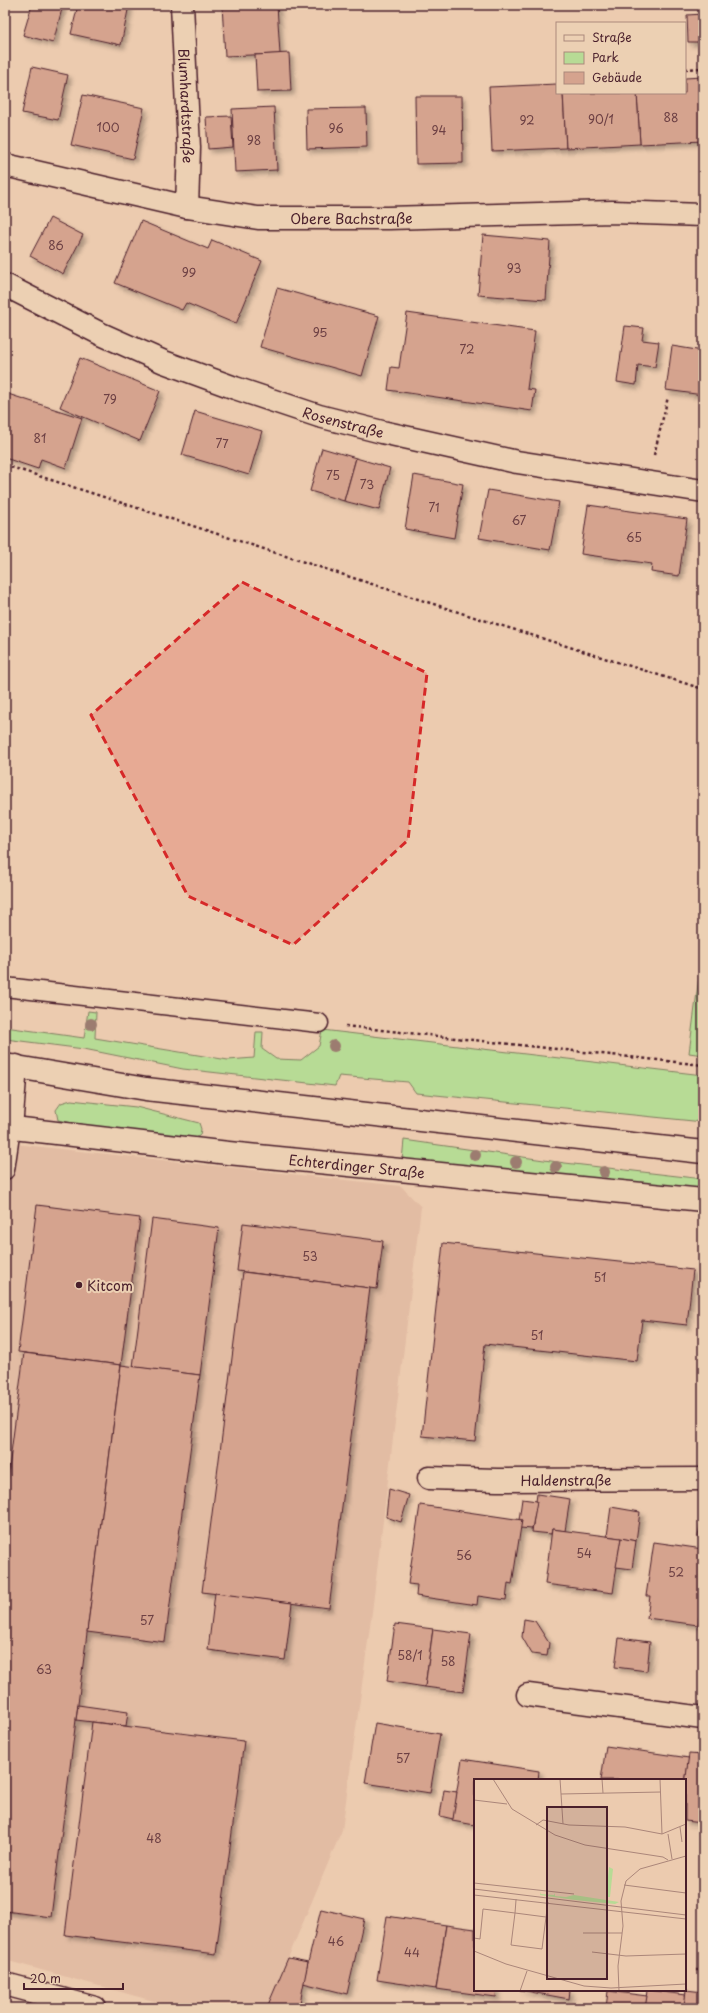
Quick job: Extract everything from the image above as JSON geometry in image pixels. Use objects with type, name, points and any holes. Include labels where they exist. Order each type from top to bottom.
[{"type":"street","name":"Blumhardtstraße","points":[[182,5],[189,148],[188,207]]},
{"type":"street","name":"Obere Bachstraße","points":[[5,165],[188,207],[258,218],[310,219],[612,212],[703,215]]},
{"type":"street","name":"Rosenstraße","points":[[5,285],[101,334],[164,362],[319,416],[382,432],[517,462],[703,491]]},
{"type":"street","points":[[8,1127],[10,1066],[146,1089],[703,1152]]},
{"type":"street","name":"Echterdinger Straße","points":[[8,1127],[228,1152],[703,1200]]},
{"type":"street","name":"Haldenstraße","points":[[429,1478],[497,1480],[703,1479]]},
{"type":"street","points":[[528,1695],[703,1718]]},
{"type":"street","points":[[5,1984],[96,2008]]},
{"type":"lane","points":[[5,987],[319,1023]]},
{"type":"lane","points":[[5,1170],[8,1127]]},
{"type":"path","points":[[686,69],[703,68]]},
{"type":"path","points":[[648,482],[668,397]]},
{"type":"path","points":[[5,465],[447,609],[703,690]]},
{"type":"path","points":[[319,1023],[703,1065]]},
{"type":"path","points":[[697,1970],[703,1970]]},
{"type":"highlighted area","points":[[242,582],[427,673],[408,840],[293,945],[188,896],[91,715]]},
{"type":"shaded area","points":[[5,1143],[401,1186],[421,1207],[372,1612],[342,1830],[267,2008],[179,2008],[5,1960]]},
{"type":"green space","points":[[703,946],[703,1055],[689,1053]]},
{"type":"green space","points":[[88,1011],[96,1012],[95,1038],[228,1060],[254,1058],[256,1032],[263,1032],[262,1049],[276,1059],[301,1060],[319,1046],[322,1030],[703,1075],[703,1122],[416,1093],[408,1082],[339,1076],[335,1086],[183,1069],[84,1049],[5,1039],[5,1027],[84,1038]]},
{"type":"green space","points":[[71,1100],[136,1107],[199,1123],[201,1129],[200,1135],[196,1138],[93,1127],[58,1120],[56,1110],[61,1103]]},
{"type":"green space","points":[[404,1140],[565,1163],[703,1179],[703,1190],[402,1161]]},
{"type":"building","points":[[32,5],[63,5],[53,43],[23,35]]},
{"type":"building","points":[[78,5],[129,5],[121,45],[71,34]]},
{"type":"building","points":[[222,5],[277,5],[280,54],[225,56]]},
{"type":"building","points":[[703,14],[703,42],[688,42],[687,15]]},
{"type":"building","points":[[289,53],[291,91],[257,92],[255,55]]},
{"type":"building","points":[[32,67],[68,75],[58,120],[22,113]]},
{"type":"building","points":[[703,77],[703,141],[640,144],[637,94],[686,94],[686,78]]},
{"type":"building","points":[[556,84],[556,94],[563,94],[566,148],[492,151],[489,87]]},
{"type":"building","points":[[563,94],[637,94],[640,144],[566,148]]},
{"type":"building","points":[[83,95],[144,108],[133,159],[71,145]]},
{"type":"building","points":[[415,96],[462,96],[463,163],[416,164]]},
{"type":"building","points":[[274,107],[277,170],[235,172],[232,109]]},
{"type":"building","points":[[366,108],[367,147],[307,149],[306,109]]},
{"type":"building","points":[[231,116],[233,147],[208,149],[206,117]]},
{"type":"building","points":[[50,218],[83,235],[63,274],[30,256]]},
{"type":"building","points":[[141,221],[208,249],[212,240],[262,261],[236,324],[186,303],[182,310],[115,283]]},
{"type":"building","points":[[483,235],[550,241],[546,300],[478,295]]},
{"type":"building","points":[[277,288],[379,316],[362,376],[260,347]]},
{"type":"building","points":[[407,313],[535,331],[527,389],[535,390],[532,411],[388,390],[391,367],[399,368]]},
{"type":"building","points":[[625,326],[644,328],[642,340],[659,342],[655,367],[638,365],[636,385],[617,382]]},
{"type":"building","points":[[672,346],[703,351],[703,395],[666,390]]},
{"type":"building","points":[[80,358],[160,391],[140,441],[60,407]]},
{"type":"building","points":[[5,393],[82,418],[66,468],[41,459],[38,469],[5,458]]},
{"type":"building","points":[[195,411],[262,431],[249,475],[182,455]]},
{"type":"building","points":[[322,448],[356,458],[344,501],[310,491]]},
{"type":"building","points":[[356,458],[390,468],[379,510],[344,501]]},
{"type":"building","points":[[414,475],[463,484],[454,538],[405,529]]},
{"type":"building","points":[[488,490],[559,502],[550,550],[479,538]]},
{"type":"building","points":[[588,505],[687,519],[679,576],[651,572],[652,564],[581,554]]},
{"type":"building","name":"Kitcom","points":[[37,1205],[140,1218],[121,1365],[18,1352]]},
{"type":"building","points":[[152,1219],[219,1228],[200,1375],[133,1367]]},
{"type":"building","points":[[243,1223],[383,1241],[377,1289],[237,1271]]},
{"type":"building","points":[[443,1243],[693,1270],[687,1325],[642,1320],[637,1361],[485,1344],[475,1441],[422,1436]]},
{"type":"building","points":[[243,1272],[370,1288],[329,1608],[202,1592]]},
{"type":"building","points":[[24,1353],[121,1365],[51,1917],[5,1911],[5,1499]]},
{"type":"building","points":[[121,1365],[200,1375],[165,1642],[87,1632]]},
{"type":"building","points":[[389,1489],[409,1495],[401,1522],[386,1517]]},
{"type":"building","points":[[537,1494],[570,1499],[565,1531],[552,1529],[551,1534],[532,1532]]},
{"type":"building","points":[[522,1499],[537,1501],[532,1529],[520,1528],[522,1520],[519,1520]]},
{"type":"building","points":[[420,1505],[522,1520],[512,1584],[508,1583],[506,1600],[478,1596],[477,1605],[416,1596],[417,1585],[408,1584]]},
{"type":"building","points":[[611,1507],[640,1512],[636,1541],[607,1536]]},
{"type":"building","points":[[703,1507],[703,1538],[698,1537]]},
{"type":"building","points":[[552,1529],[621,1538],[613,1593],[545,1584]]},
{"type":"building","points":[[621,1538],[636,1541],[632,1569],[616,1567]]},
{"type":"building","points":[[654,1542],[703,1549],[703,1606],[701,1606],[698,1625],[647,1618],[650,1596],[646,1596]]},
{"type":"building","points":[[215,1593],[292,1603],[285,1660],[208,1650]]},
{"type":"building","points":[[524,1619],[535,1621],[549,1643],[547,1656],[532,1654],[522,1637]]},
{"type":"building","points":[[395,1624],[433,1629],[425,1687],[387,1681]]},
{"type":"building","points":[[433,1629],[471,1634],[463,1692],[425,1687]]},
{"type":"building","points":[[619,1638],[650,1642],[647,1671],[615,1667]]},
{"type":"building","points":[[78,1705],[128,1712],[126,1726],[76,1720]]},
{"type":"building","points":[[92,1722],[244,1741],[216,1954],[65,1935]]},
{"type":"building","points":[[375,1723],[440,1734],[430,1793],[365,1783]]},
{"type":"building","points":[[606,1746],[689,1758],[686,1779],[601,1779]]},
{"type":"building","points":[[689,1754],[703,1755],[703,1823],[686,1821],[686,1779]]},
{"type":"building","points":[[462,1759],[539,1771],[538,1779],[474,1779],[474,1825],[452,1821]]},
{"type":"building","points":[[444,1790],[457,1792],[453,1819],[440,1816]]},
{"type":"building","points":[[321,1909],[364,1919],[347,1994],[303,1983]]},
{"type":"building","points":[[387,1916],[446,1925],[436,1989],[377,1980]]},
{"type":"building","points":[[446,1925],[474,1929],[474,1991],[497,1991],[496,1997],[436,1989]]},
{"type":"building","points":[[288,1958],[308,1962],[299,2008],[279,2008],[268,2005]]},
{"type":"building","points":[[686,1990],[703,1992],[703,2008],[684,2008]]},
{"type":"building","points":[[525,1991],[570,1991],[569,1999]]},
{"type":"building","points":[[608,1991],[647,1996],[645,2008],[606,2008]]},
{"type":"building","points":[[647,1991],[686,1995],[684,2008],[645,2008]]},
{"type":"place","name":"Kitcom","points":[[79,1285]]}]
